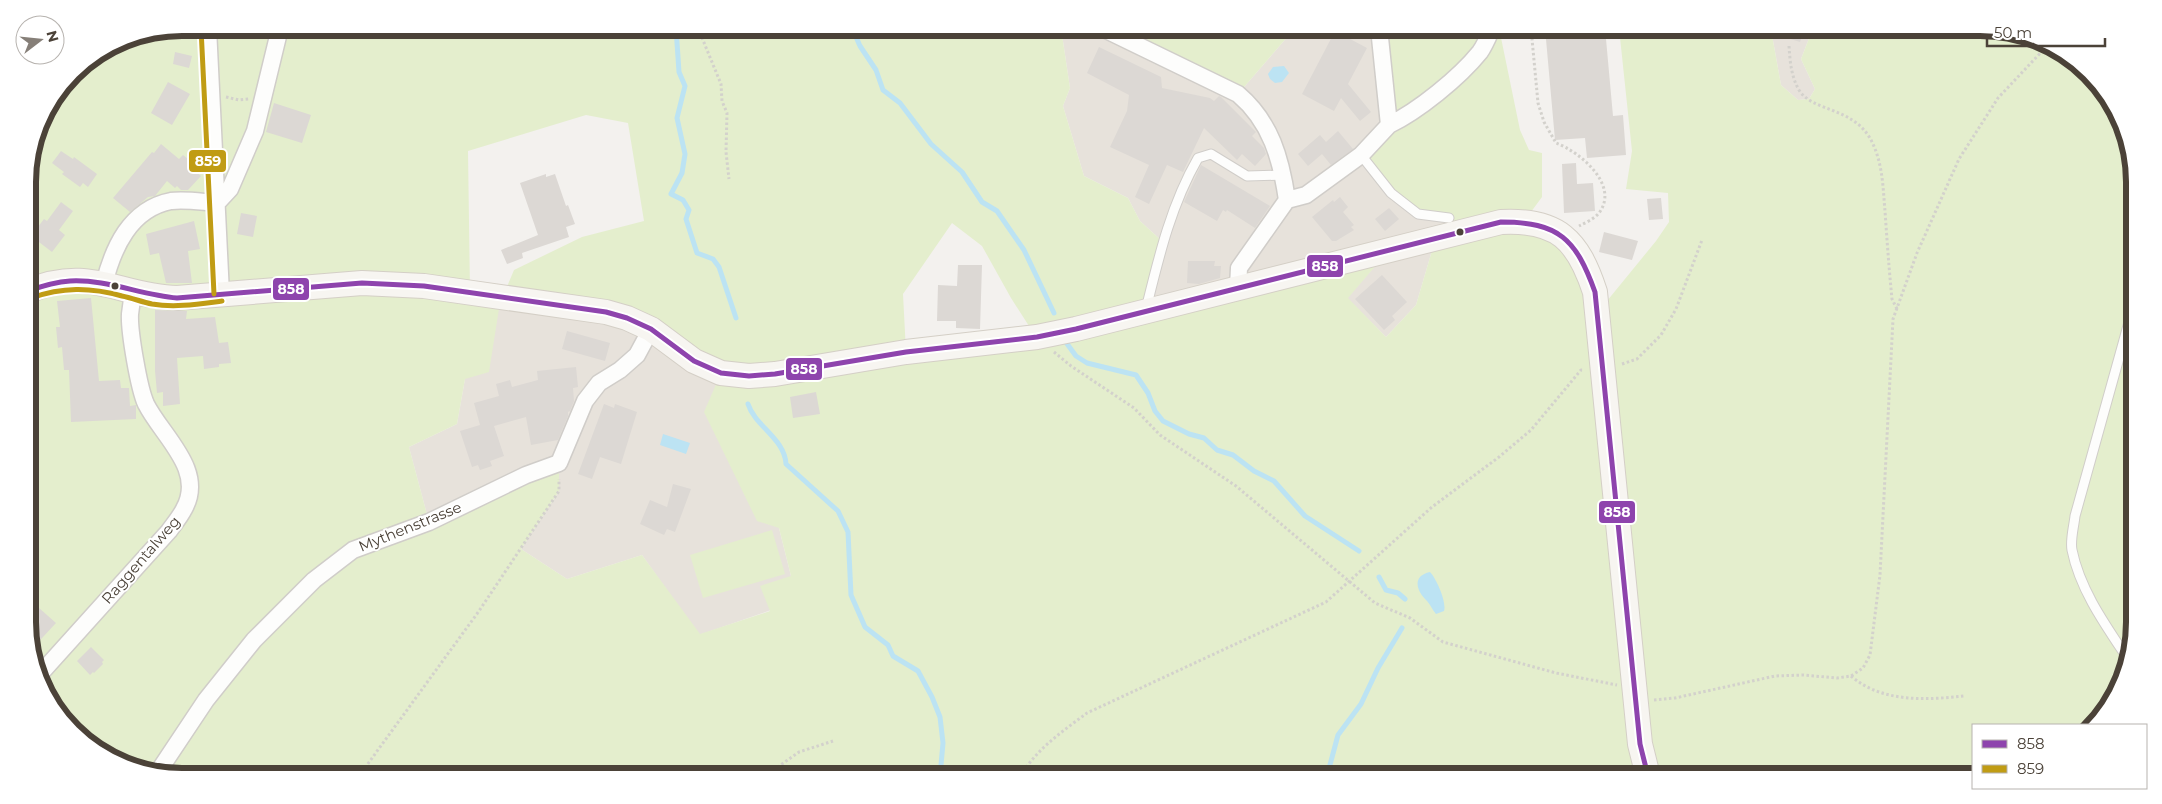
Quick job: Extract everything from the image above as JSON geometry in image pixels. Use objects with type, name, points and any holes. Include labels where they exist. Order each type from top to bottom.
[{"type":"street","points":[[208,36],[221,294]]},
{"type":"street","points":[[104,284],[110,260],[120,237],[154,206],[173,201],[217,203],[230,189],[255,131],[278,36]]},
{"type":"street","points":[[1118,36],[1238,94],[1252,106],[1272,138],[1284,175],[1287,200]]},
{"type":"street","points":[[1380,36],[1389,126]]},
{"type":"street","points":[[1238,288],[1239,268],[1287,200],[1306,195],[1361,155],[1389,126],[1407,116],[1466,68],[1482,50],[1488,36]]},
{"type":"street","points":[[37,288],[63,280],[86,280],[154,297],[177,298],[362,283],[424,286],[606,312],[627,318],[651,329],[694,361],[721,373],[749,376],[775,374],[906,352],[1037,337],[1492,224],[1524,220],[1542,224],[1564,236],[1578,250],[1588,269],[1595,292],[1604,367],[1640,744],[1646,767]]},
{"type":"street","name":"Raggentalweg","points":[[44,668],[169,531],[185,508],[190,490],[187,468],[176,448],[161,429],[145,403],[139,381],[130,316],[133,291]]},
{"type":"street","points":[[559,464],[585,401],[599,383],[620,370],[637,355],[651,329]]},
{"type":"street","name":"Mythenstrasse","points":[[162,766],[206,700],[248,648],[314,580],[354,550],[429,522],[526,476],[559,464]]},
{"type":"lane","points":[[1146,311],[1163,242],[1178,197],[1198,158],[1211,154],[1247,176],[1284,175]]},
{"type":"lane","points":[[1361,155],[1391,193],[1418,214],[1449,218]]},
{"type":"lane","points":[[2123,650],[2098,611],[2078,572],[2072,548],[2075,516],[2126,333]]},
{"type":"path","points":[[701,36],[721,84],[722,101],[727,113],[726,152],[729,179]]},
{"type":"path","points":[[1533,36],[1538,103],[1544,122],[1556,143],[1570,148],[1601,177],[1605,200],[1598,214],[1589,220]]},
{"type":"path","points":[[1788,46],[1790,67],[1799,90],[1809,100],[1849,117],[1861,126],[1873,143],[1881,165],[1892,298],[1897,309]]},
{"type":"path","points":[[1636,702],[1675,698],[1775,676],[1803,675],[1837,678],[1851,676],[1863,668],[1870,655],[1880,575],[1893,319],[1917,253],[1959,159],[1998,98],[2043,50]]},
{"type":"path","points":[[211,93],[239,100],[245,98],[263,103]]},
{"type":"path","points":[[1026,768],[1053,739],[1087,712],[1326,602],[1432,507],[1499,457],[1531,430],[1581,370],[1619,365],[1637,359],[1661,335],[1676,308],[1702,240]]},
{"type":"path","points":[[1037,337],[1070,366],[1134,408],[1160,435],[1236,486],[1375,603],[1410,618],[1443,642],[1556,673],[1603,682]]},
{"type":"path","points":[[365,768],[479,611],[559,491],[559,464]]},
{"type":"path","points":[[1851,676],[1870,689],[1906,698],[1932,699],[1964,696]]},
{"type":"path","points":[[776,768],[799,752],[833,741]]},
{"type":"shaded area","points":[[1062,36],[1118,36],[1238,94],[1288,36],[1382,36],[1449,218],[1460,223],[1436,237],[1416,305],[1386,337],[1347,298],[1389,250],[1146,311],[1163,242],[1140,221],[1128,198],[1084,176],[1063,106],[1070,88]]},
{"type":"shaded area","points":[[1772,36],[1810,36],[1801,59],[1815,89],[1809,99],[1798,100],[1781,85]]},
{"type":"shaded area","points":[[501,296],[606,312],[721,373],[779,528],[791,576],[771,610],[699,635],[642,555],[567,579],[521,549],[559,491],[429,522],[409,447],[457,424],[465,379]]},
{"type":"green space","points":[[183,36],[1062,36],[1070,88],[1063,106],[1084,176],[1128,198],[1140,221],[1163,242],[1146,311],[1390,249],[1348,298],[1386,337],[1416,305],[1436,237],[1460,223],[1423,216],[1410,210],[1387,188],[1361,155],[1389,125],[1380,36],[1501,36],[1520,130],[1529,150],[1542,153],[1542,197],[1525,220],[1564,236],[1598,312],[1656,241],[1669,222],[1668,193],[1626,189],[1632,151],[1620,36],[1772,36],[1781,85],[1798,100],[1809,99],[1815,89],[1801,59],[1810,36],[1979,36],[2008,39],[2044,51],[2061,61],[2083,79],[2096,93],[2106,109],[2121,145],[2126,183],[2126,621],[2121,659],[2106,695],[2096,711],[2084,724],[1972,724],[1972,767],[183,768],[145,763],[118,753],[101,743],[73,718],[61,703],[51,686],[44,668],[39,650],[36,621],[38,163],[47,127],[66,93],[79,79],[101,61],[127,47],[154,39]],"holes":[[[586,115],[628,123],[644,221],[582,237],[514,270],[503,296],[651,329],[721,373],[704,412],[757,521],[779,528],[791,576],[760,586],[770,611],[700,634],[642,555],[567,579],[521,549],[559,491],[559,463],[429,522],[409,447],[457,424],[465,379],[489,372],[501,296],[470,292],[468,151]],[[952,223],[982,246],[1011,298],[1036,337],[906,352],[903,294]]]},
{"type":"green space","points":[[1137,36],[1288,36],[1238,94]]},
{"type":"green space","points":[[772,530],[785,574],[703,598],[690,555]]},
{"type":"water","points":[[1284,66],[1289,73],[1282,82],[1275,83],[1268,74],[1273,67]]},
{"type":"water","points":[[663,434],[690,443],[686,454],[660,445]]},
{"type":"water","points":[[1430,572],[1438,585],[1445,607],[1444,611],[1436,614],[1423,597],[1418,585],[1420,577]]},
{"type":"building","points":[[1332,36],[1344,36],[1367,48],[1348,84],[1371,112],[1360,121],[1341,98],[1334,111],[1302,94]]},
{"type":"building","points":[[1546,36],[1606,36],[1613,116],[1623,115],[1626,155],[1587,158],[1585,138],[1555,140]]},
{"type":"building","points":[[1781,36],[1802,36],[1800,42]]},
{"type":"building","points":[[1099,47],[1161,77],[1162,88],[1210,98],[1214,101],[1219,96],[1221,97],[1256,132],[1252,136],[1264,148],[1266,154],[1255,166],[1242,154],[1237,160],[1204,128],[1183,172],[1167,165],[1149,204],[1135,197],[1149,165],[1110,147],[1127,111],[1129,95],[1087,73]]},
{"type":"building","points":[[175,52],[192,56],[189,68],[173,64]]},
{"type":"building","points":[[168,82],[190,94],[172,125],[151,113]]},
{"type":"building","points":[[274,103],[311,115],[302,143],[266,132]]},
{"type":"building","points":[[1338,131],[1353,149],[1331,165],[1322,154],[1308,166],[1298,154],[1320,135],[1326,142]]},
{"type":"building","points":[[161,144],[179,159],[183,155],[198,167],[195,171],[201,176],[188,190],[181,190],[177,186],[175,188],[167,181],[155,196],[148,197],[130,212],[113,198]]},
{"type":"building","points":[[61,151],[73,159],[74,157],[97,174],[88,187],[83,183],[80,187],[62,174],[64,172],[52,163]]},
{"type":"building","points":[[1576,163],[1577,184],[1593,183],[1595,211],[1564,213],[1562,164]]},
{"type":"building","points":[[1201,165],[1270,206],[1255,228],[1227,210],[1226,212],[1223,210],[1217,221],[1184,202]]},
{"type":"building","points":[[546,174],[546,177],[555,174],[566,206],[568,205],[575,224],[566,227],[569,237],[522,253],[523,258],[507,264],[501,250],[538,235],[520,183]]},
{"type":"building","points":[[1340,197],[1348,207],[1343,212],[1354,225],[1351,227],[1354,230],[1336,241],[1332,241],[1312,217],[1333,200],[1334,202]]},
{"type":"building","points":[[1661,198],[1663,219],[1649,220],[1647,199]]},
{"type":"building","points":[[61,202],[73,211],[59,230],[65,235],[52,252],[37,240],[37,228],[44,219],[47,221]]},
{"type":"building","points":[[1389,208],[1399,219],[1385,231],[1375,219]]},
{"type":"building","points":[[241,213],[257,216],[253,237],[237,234]]},
{"type":"building","points":[[194,221],[200,249],[188,251],[192,283],[166,283],[159,253],[150,255],[146,234]]},
{"type":"building","points":[[1604,232],[1638,241],[1632,260],[1599,252]]},
{"type":"building","points":[[1188,261],[1215,261],[1214,266],[1221,266],[1220,278],[1199,284],[1187,283]]},
{"type":"building","points":[[958,265],[982,265],[980,329],[956,328],[956,321],[937,321],[938,285],[957,286]]},
{"type":"building","points":[[1382,275],[1407,302],[1392,316],[1395,320],[1384,330],[1355,299]]},
{"type":"building","points":[[91,298],[99,381],[120,380],[121,388],[129,388],[130,406],[136,405],[136,419],[71,422],[69,370],[64,370],[62,347],[58,348],[56,327],[60,327],[57,301]]},
{"type":"building","points":[[155,310],[187,311],[186,319],[215,317],[219,343],[228,342],[231,363],[219,364],[219,367],[204,369],[203,356],[177,358],[180,404],[163,406],[163,392],[157,393]]},
{"type":"building","points":[[567,331],[610,343],[605,361],[562,349]]},
{"type":"building","points":[[576,367],[578,387],[573,388],[574,401],[558,440],[531,445],[526,417],[494,426],[504,456],[490,461],[492,466],[480,470],[478,465],[472,467],[460,431],[480,425],[474,403],[499,396],[496,384],[510,380],[512,387],[538,380],[537,371]]},
{"type":"building","points":[[816,392],[820,414],[793,418],[790,397]]},
{"type":"building","points":[[604,404],[614,408],[615,404],[637,412],[621,464],[600,457],[592,479],[578,474]]},
{"type":"building","points":[[673,484],[691,489],[675,532],[667,529],[664,535],[640,524],[650,500],[667,507]]},
{"type":"building","points":[[36,605],[56,623],[38,642]]},
{"type":"building","points":[[91,647],[104,660],[103,664],[90,675],[77,661]]},
{"type":"waterway","points":[[677,36],[679,72],[685,86],[677,118],[685,154],[682,173],[671,194],[683,200],[689,210],[686,219],[697,253],[713,259],[719,267],[736,318]]},
{"type":"waterway","points":[[856,36],[876,70],[883,90],[900,103],[931,144],[962,172],[982,202],[997,211],[1024,250],[1054,313]]},
{"type":"waterway","points":[[1065,341],[1076,356],[1087,363],[1136,375],[1148,393],[1155,411],[1163,421],[1189,434],[1204,438],[1217,450],[1233,455],[1254,471],[1274,481],[1305,516],[1359,551]]},
{"type":"waterway","points":[[748,404],[757,419],[781,447],[786,464],[838,511],[848,532],[851,595],[865,627],[888,645],[893,656],[918,671],[932,697],[940,717],[943,743],[941,768]]},
{"type":"waterway","points":[[1379,577],[1386,590],[1398,593],[1405,599]]},
{"type":"waterway","points":[[1329,767],[1338,735],[1361,704],[1378,668],[1402,628]]},
{"type":"transit line","name":"859","points":[[201,36],[214,294]]},
{"type":"transit line","name":"858","points":[[37,288],[59,282],[83,281],[97,282],[177,298],[362,283],[424,286],[606,312],[627,318],[651,329],[694,361],[721,373],[749,376],[775,374],[906,352],[1037,337],[1076,329],[1501,222],[1537,225],[1563,237],[1572,247],[1588,274],[1595,292],[1640,744],[1646,767]]},
{"type":"transit line","name":"859","points":[[37,296],[65,290],[87,290],[169,306],[222,301]]}]
